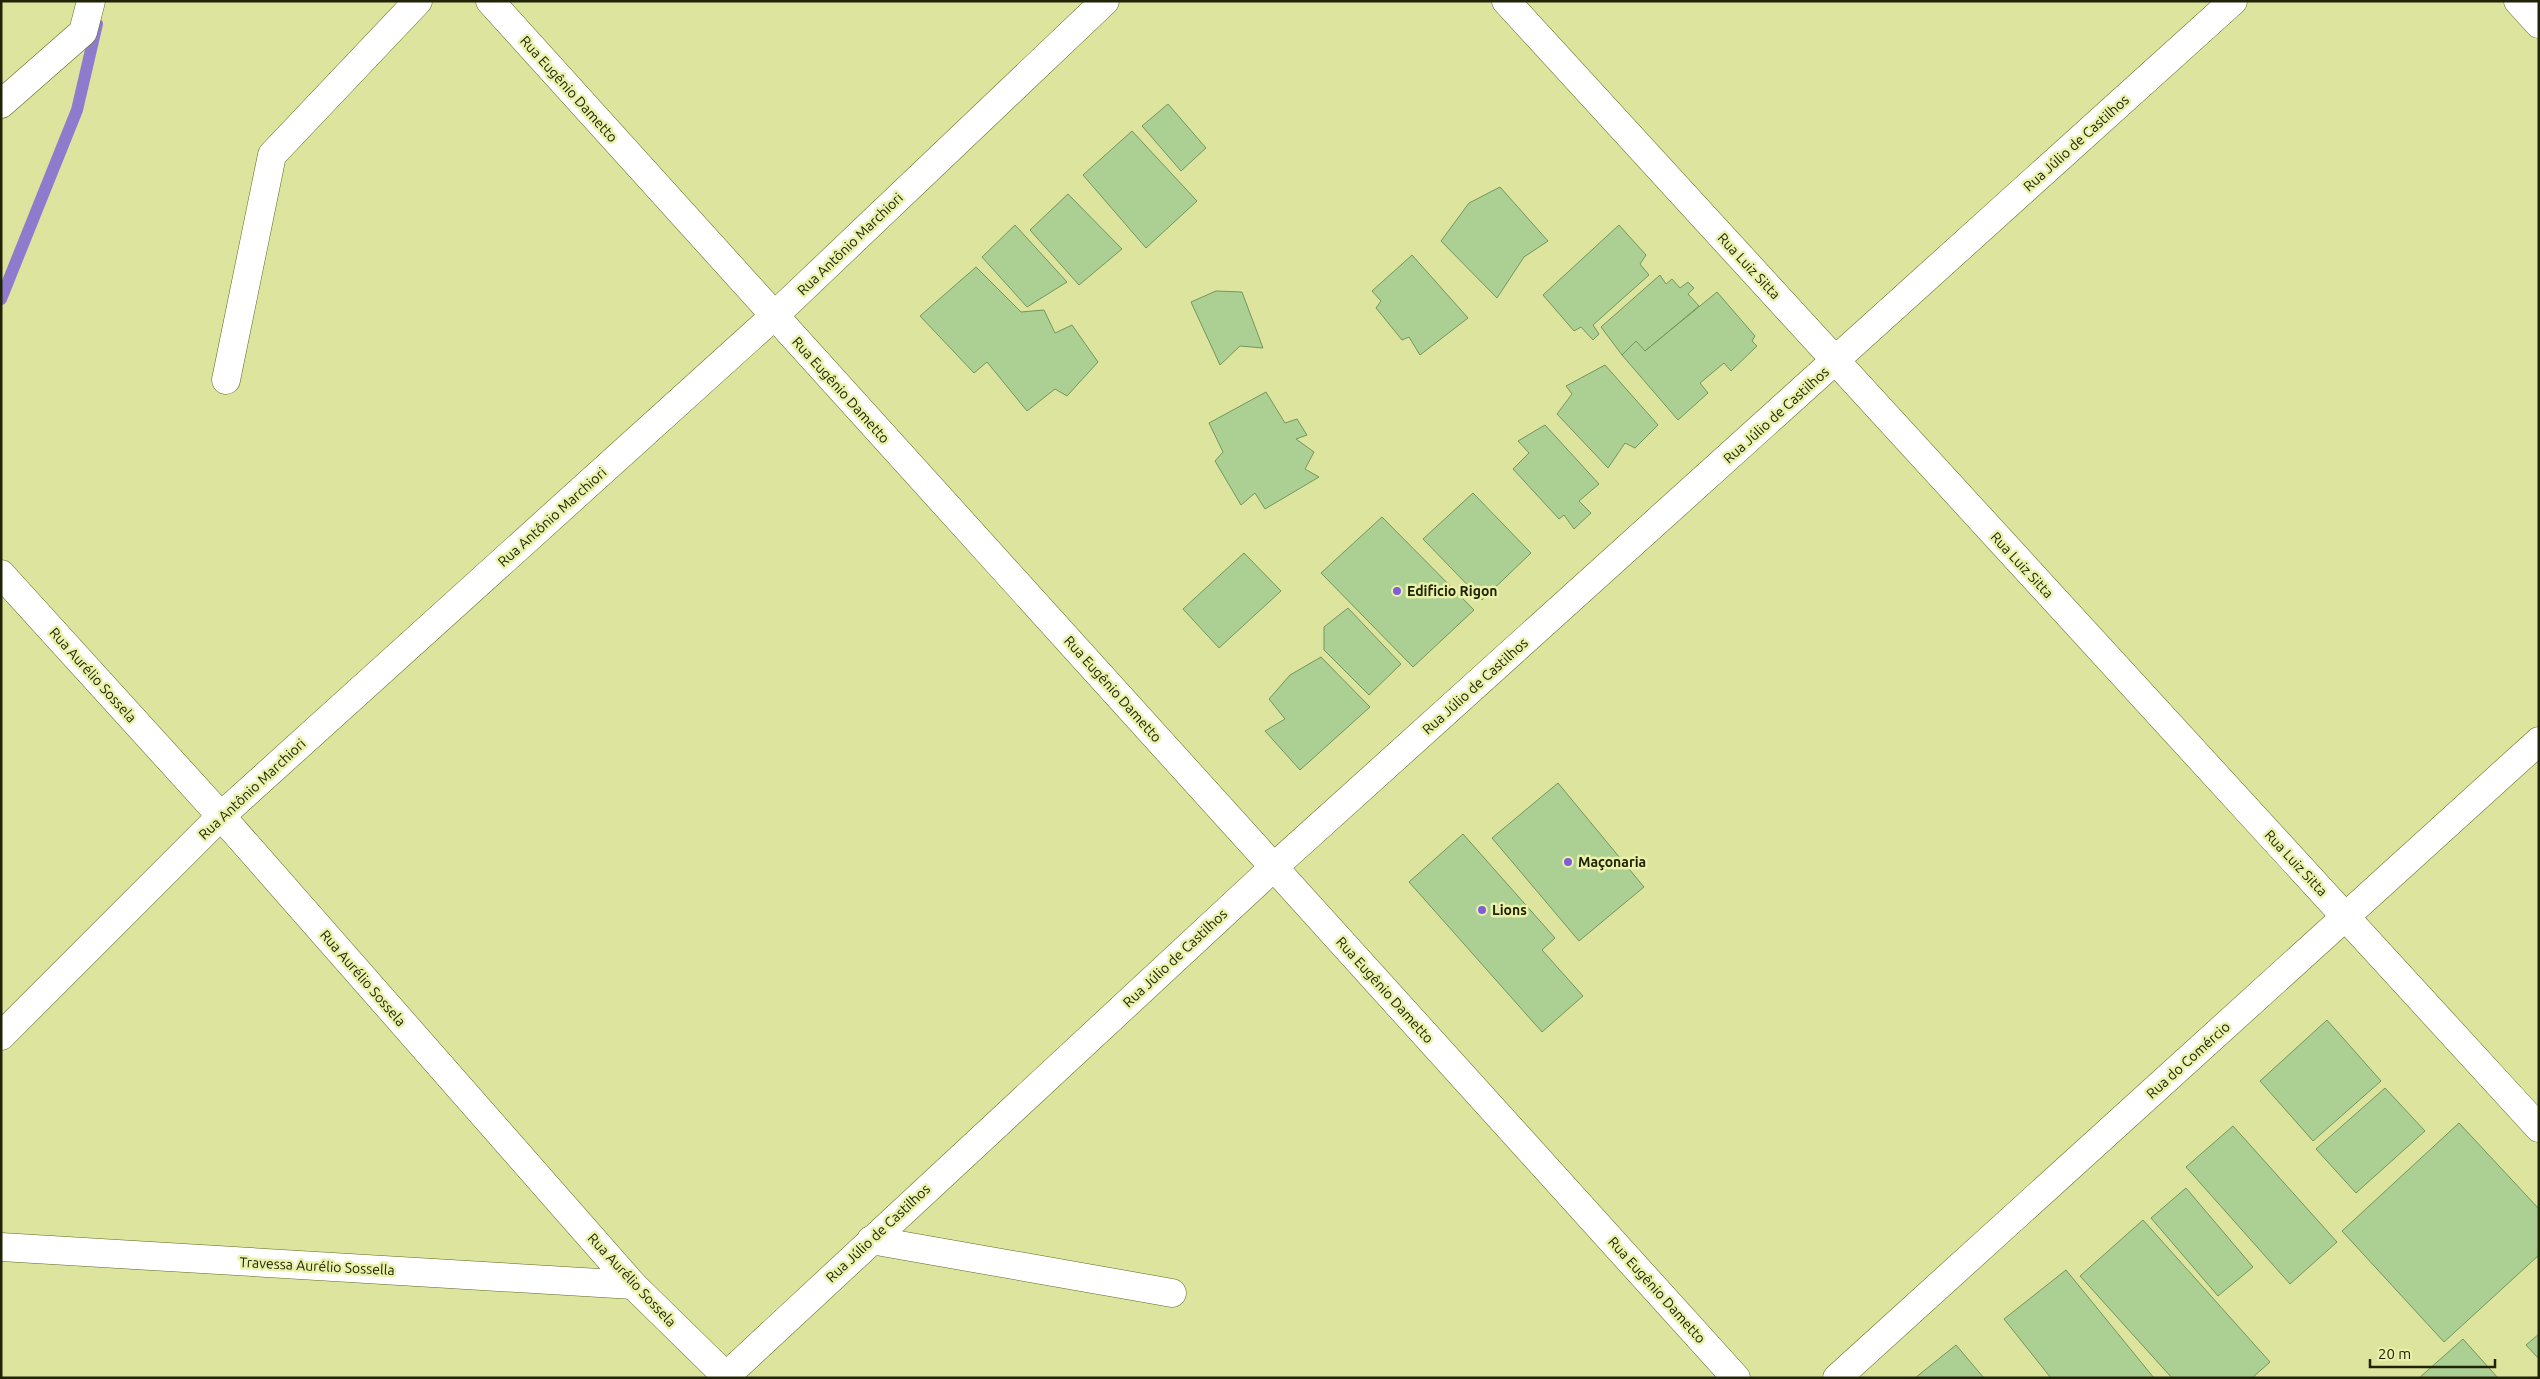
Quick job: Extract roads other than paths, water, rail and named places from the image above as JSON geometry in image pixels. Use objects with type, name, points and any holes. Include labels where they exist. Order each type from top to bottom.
[{"type":"street","points":[[1,104],[83,32],[92,1]]},
{"type":"street","points":[[226,380],[272,155],[418,1]]},
{"type":"street","name":"Rua Eugênio Dametto","points":[[490,1],[1736,1378]]},
{"type":"street","name":"Rua Antônio Marchiori","points":[[1,1036],[221,816],[774,316],[1105,1]]},
{"type":"street","name":"Rua Luiz Sitta","points":[[1506,1],[2539,1128]]},
{"type":"street","name":"Rua Júlio de Castilhos","points":[[726,1377],[871,1240],[1274,867],[2233,1]]},
{"type":"street","points":[[2518,1],[2539,24]]},
{"type":"street","name":"Rua Aurélio Sossela","points":[[1,574],[221,816],[633,1285],[726,1377]]},
{"type":"street","name":"Rua do Comércio","points":[[1837,1378],[2539,741]]},
{"type":"street","points":[[871,1240],[1172,1292]]},
{"type":"street","name":"Travessa Aurélio Sossella","points":[[1,1247],[633,1285]]},
{"type":"waterway","points":[[1,299],[77,110],[97,24]]},
{"type":"place","name":"Edificio Rigon","points":[[1397,591]]},
{"type":"place","name":"Maçonaria","points":[[1568,862]]},
{"type":"place","name":"Lions","points":[[1482,910]]}]
